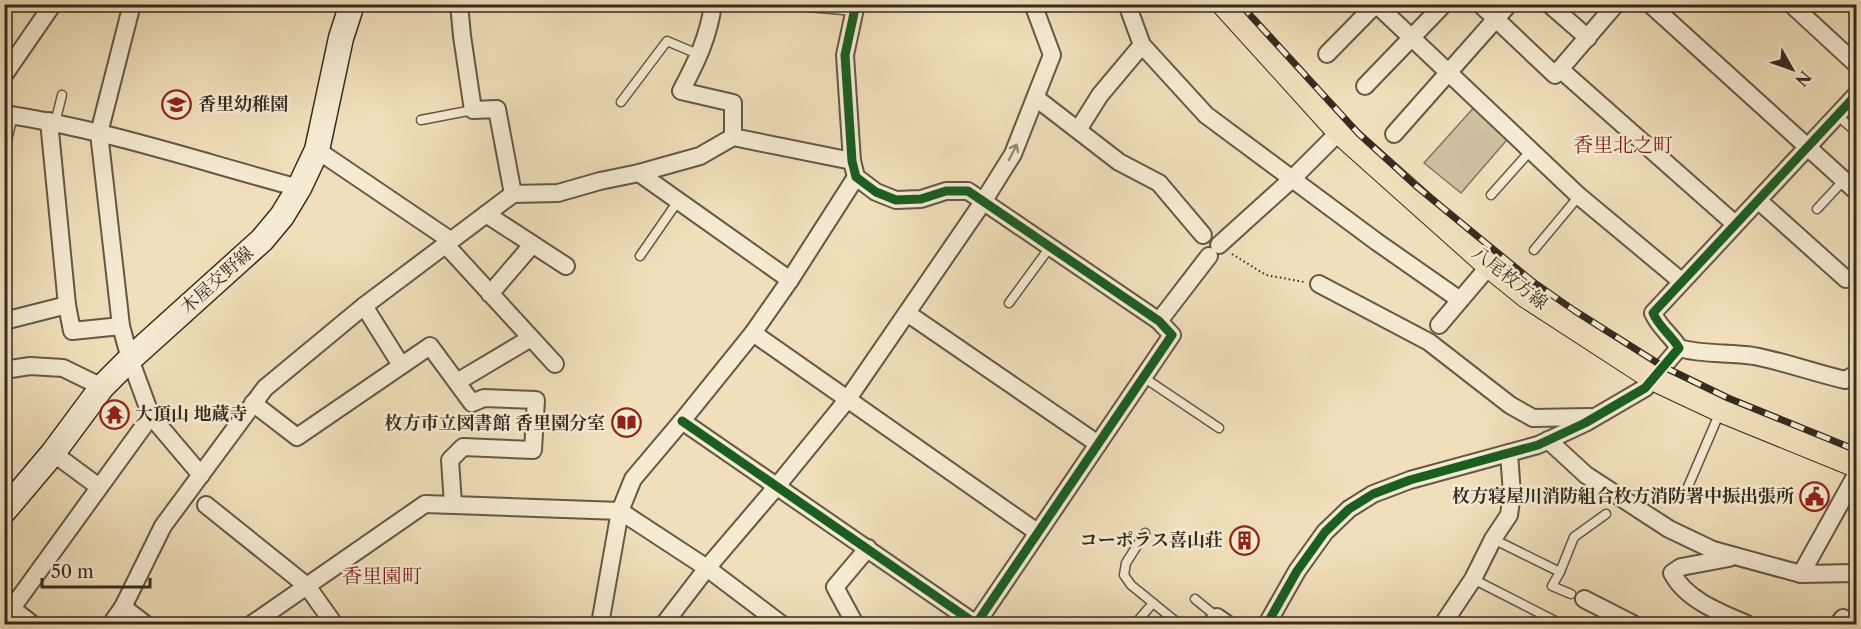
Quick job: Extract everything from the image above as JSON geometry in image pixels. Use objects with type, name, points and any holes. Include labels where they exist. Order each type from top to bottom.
[{"type":"main road","name":"木屋交野線","points":[[4,512],[53,453],[102,387],[262,240],[282,216],[299,188],[317,150],[341,38],[352,4]]},
{"type":"main road","name":"八尾枚方線","points":[[1225,4],[1340,131],[1490,265],[1527,295],[1655,378],[1721,409],[1857,464]]},
{"type":"street","points":[[4,75],[53,4]]},
{"type":"street","points":[[132,4],[99,133],[121,326],[130,359],[151,416],[201,475]]},
{"type":"street","points":[[459,4],[473,110],[497,109],[513,194]]},
{"type":"street","points":[[713,4],[711,20],[700,55],[681,91],[733,103],[733,137]]},
{"type":"street","points":[[664,624],[707,568],[847,400],[983,202],[1013,154],[1052,55],[1034,4]]},
{"type":"street","points":[[1127,4],[1142,45],[1206,115],[1377,242],[1460,300]]},
{"type":"street","points":[[1327,54],[1376,4],[1411,39],[1532,149],[1579,196],[1681,282]]},
{"type":"street","points":[[1365,86],[1444,4]]},
{"type":"street","points":[[1480,4],[1555,75],[1616,4]]},
{"type":"street","points":[[1394,134],[1509,4]]},
{"type":"street","points":[[1549,4],[1588,38]]},
{"type":"street","points":[[1650,4],[1857,191]]},
{"type":"street","points":[[1791,4],[1857,64]]},
{"type":"street","points":[[600,624],[620,511],[633,479],[753,333],[790,280],[854,169],[845,56],[856,8]]},
{"type":"street","points":[[1078,130],[1100,95],[1142,45]]},
{"type":"street","points":[[1560,69],[1735,224]]},
{"type":"street","points":[[1856,97],[1836,115],[1759,201],[1653,313],[1655,319],[1679,348],[1756,357],[1845,380],[1857,374]]},
{"type":"street","points":[[1036,98],[1119,162],[1160,183],[1203,235]]},
{"type":"street","points":[[9,115],[99,133],[299,188]]},
{"type":"street","points":[[52,122],[66,305],[72,331],[121,326]]},
{"type":"street","points":[[1159,321],[1214,250],[1292,179],[1340,131]]},
{"type":"street","points":[[111,624],[123,607],[164,526],[265,388],[364,306],[513,194],[558,193],[639,173],[700,156],[733,137],[854,169],[876,192],[896,200],[921,199],[946,191],[968,191],[1159,321],[1172,335],[976,624],[682,422]]},
{"type":"street","points":[[317,150],[448,242],[490,294],[555,364]]},
{"type":"street","points":[[639,173],[790,280]]},
{"type":"street","points":[[1759,201],[1846,279]]},
{"type":"street","points":[[486,214],[566,266]]},
{"type":"street","points":[[490,294],[532,245]]},
{"type":"street","points":[[1439,325],[1490,265]]},
{"type":"street","points":[[1318,284],[1429,342],[1510,405],[1533,418],[1594,417]]},
{"type":"street","points":[[4,321],[66,305]]},
{"type":"street","points":[[364,306],[401,364]]},
{"type":"street","points":[[907,313],[1098,444]]},
{"type":"street","points":[[753,333],[1037,532]]},
{"type":"street","points":[[457,382],[531,338]]},
{"type":"street","points":[[253,403],[297,437],[430,346],[472,403],[484,398],[536,400],[533,450],[463,447],[450,460],[453,504]]},
{"type":"street","points":[[1272,623],[1297,570],[1325,532],[1349,509],[1373,494],[1410,480],[1538,445],[1645,388],[1679,348]]},
{"type":"street","points":[[4,370],[30,366],[63,368],[102,387]]},
{"type":"street","points":[[32,624],[7,610],[151,416]]},
{"type":"street","points":[[1548,440],[1586,475],[1669,529],[1713,550],[1801,574],[1857,573]]},
{"type":"street","points":[[53,453],[99,487]]},
{"type":"street","points":[[1443,624],[1473,579],[1493,538],[1509,515],[1512,494],[1509,453]]},
{"type":"street","points":[[1801,574],[1857,475]]},
{"type":"street","points":[[254,624],[425,504],[453,504],[620,511],[707,568],[781,624]]},
{"type":"street","points":[[206,506],[307,586],[334,624]]},
{"type":"street","points":[[855,624],[835,587],[868,548]]},
{"type":"street","points":[[1736,557],[1681,567],[1672,573],[1677,583],[1688,594],[1747,624]]},
{"type":"street","points":[[1577,597],[1632,624]]},
{"type":"street","points":[[123,607],[145,624]]},
{"type":"lane","points":[[784,5],[856,8]]},
{"type":"lane","points":[[621,102],[667,41],[700,55]]},
{"type":"lane","points":[[52,122],[62,95]]},
{"type":"lane","points":[[421,120],[473,110]]},
{"type":"lane","points":[[4,153],[9,115]]},
{"type":"lane","points":[[1836,115],[1857,132]]},
{"type":"lane","points":[[1491,195],[1532,149]]},
{"type":"lane","points":[[1817,209],[1844,180]]},
{"type":"lane","points":[[1534,249],[1579,196]]},
{"type":"lane","points":[[640,256],[678,201]]},
{"type":"lane","points":[[1009,303],[1050,248]]},
{"type":"lane","points":[[1143,377],[1219,428]]},
{"type":"lane","points":[[1687,489],[1721,409]]},
{"type":"lane","points":[[1577,597],[1552,586],[1574,537],[1606,514]]},
{"type":"lane","points":[[1145,533],[1126,563],[1124,574],[1131,585],[1179,624]]},
{"type":"lane","points":[[1493,538],[1560,572]]},
{"type":"lane","points":[[1473,579],[1559,623]]},
{"type":"lane","points":[[1195,599],[1218,622]]},
{"type":"lane","points":[[1136,624],[1154,603]]},
{"type":"path","points":[[1214,250],[1266,275],[1318,284]]},
{"type":"shaded area","points":[[1477,104],[1511,135],[1461,193],[1424,163]]},
{"type":"railway","points":[[1240,4],[1359,134],[1416,186],[1532,281],[1664,367],[1728,398],[1856,450]]},
{"type":"cycle path","points":[[682,421],[976,624],[1172,335],[1159,321],[968,191],[946,191],[921,199],[896,200],[876,192],[856,177],[852,161],[845,55],[856,4]]},
{"type":"cycle path","points":[[1267,624],[1297,571],[1325,532],[1349,509],[1373,494],[1410,480],[1538,445],[1585,423],[1645,388],[1679,348],[1653,313],[1856,95]]},
{"type":"place","name":"香里幼稚園","points":[[177,104]]},
{"type":"place","name":"大頂山 地蔵寺","points":[[114,414]]},
{"type":"place","name":"枚方市立図書館 香里園分室","points":[[626,423]]},
{"type":"place","name":"枚方寝屋川消防組合枚方消防署中振出張所","points":[[1815,496]]},
{"type":"place","name":"コーポラス喜山荘","points":[[1244,540]]},
{"type":"district","name":"香里北之町","points":[[1623,145]]},
{"type":"district","name":"香里園町","points":[[382,576]]}]
